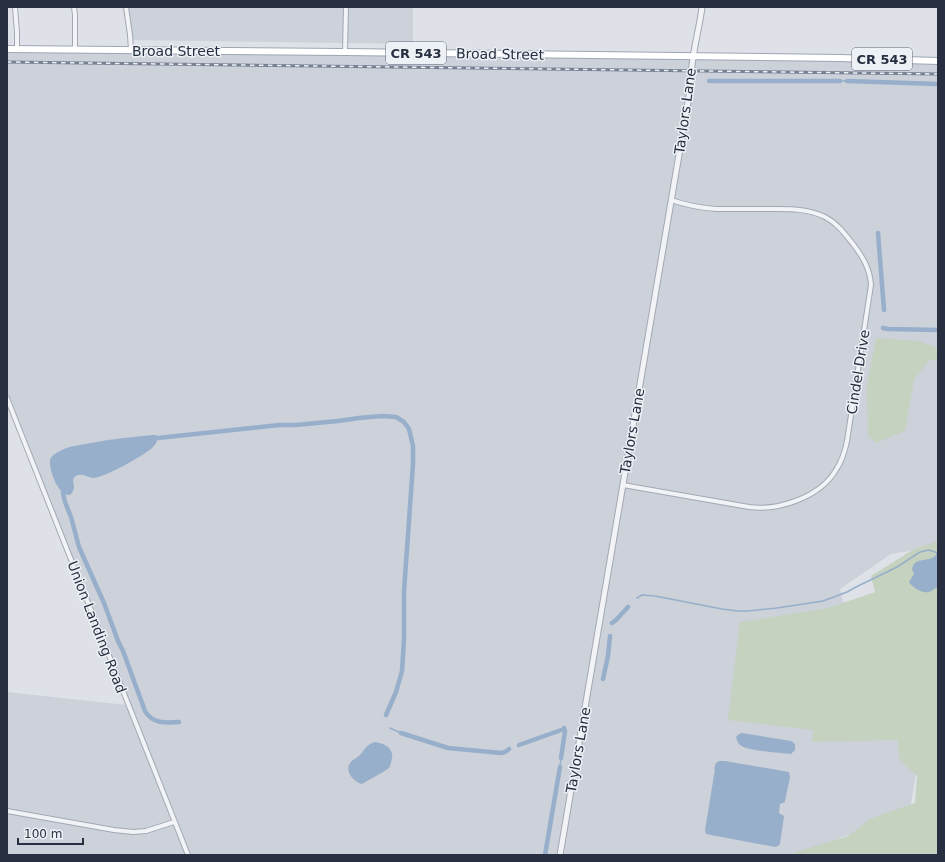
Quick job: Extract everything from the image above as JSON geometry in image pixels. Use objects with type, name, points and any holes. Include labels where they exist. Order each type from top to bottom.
[{"type":"main road","name":"Broad Street","points":[[7,49],[938,60]]},
{"type":"street","points":[[15,7],[18,35],[17,49]]},
{"type":"street","points":[[74,7],[75,50]]},
{"type":"street","points":[[126,7],[131,50]]},
{"type":"street","points":[[345,52],[346,7]]},
{"type":"street","name":"Taylors Lane","points":[[560,855],[671,200],[690,84],[690,71],[702,7]]},
{"type":"street","name":"Cindel Drive","points":[[623,485],[749,507],[760,508],[776,506],[792,502],[821,487],[836,470],[840,463],[847,441],[871,285],[867,267],[858,250],[837,226],[827,218],[814,212],[793,209],[714,209],[688,205],[671,200]]},
{"type":"street","name":"Union Landing Road","points":[[7,398],[188,855]]},
{"type":"street","points":[[7,811],[127,832],[146,831],[174,822]]},
{"type":"shaded area","points":[[123,7],[413,7],[413,44],[128,40]]},
{"type":"shaded area","points":[[7,49],[938,61],[938,546],[891,554],[840,589],[846,613],[917,765],[910,810],[870,827],[805,851],[804,855],[7,855],[7,692],[127,705],[7,399]]},
{"type":"green space","points":[[876,338],[917,341],[938,348],[938,361],[930,359],[914,380],[905,431],[876,443],[868,436],[867,384]]},
{"type":"green space","points":[[938,541],[938,855],[795,855],[796,852],[848,836],[872,818],[915,803],[917,776],[900,760],[897,740],[812,742],[813,730],[728,720],[740,622],[828,608],[875,592],[871,576],[914,549]]},
{"type":"water","points":[[156,435],[158,438],[153,447],[124,466],[99,477],[94,478],[78,475],[74,477],[74,489],[70,495],[62,491],[55,482],[51,470],[50,460],[53,455],[66,448],[122,438]]},
{"type":"water","points":[[938,551],[938,587],[929,592],[920,591],[909,582],[914,574],[912,569],[913,565],[918,561],[934,557]]},
{"type":"water","points":[[742,733],[791,741],[795,744],[795,750],[791,754],[750,749],[740,745],[737,741],[736,737]]},
{"type":"water","points":[[374,742],[386,745],[391,750],[391,764],[389,768],[362,784],[353,779],[349,773],[348,766]]},
{"type":"water","points":[[719,761],[789,772],[790,777],[785,802],[780,804],[779,813],[784,816],[780,844],[778,846],[775,847],[706,834],[705,830],[714,769],[716,763]]},
{"type":"waterway","points":[[709,81],[840,81]]},
{"type":"waterway","points":[[840,81],[847,81]]},
{"type":"waterway","points":[[847,81],[938,84]]},
{"type":"waterway","points":[[878,233],[884,310]]},
{"type":"waterway","points":[[883,328],[938,330]]},
{"type":"waterway","points":[[158,438],[382,416],[396,417],[404,422],[409,429],[413,446],[404,591],[404,639],[402,671],[396,692],[386,715]]},
{"type":"waterway","points":[[63,493],[79,547],[104,603],[145,711],[151,718],[160,722],[179,722]]},
{"type":"waterway","points":[[637,598],[642,595],[655,596],[738,611],[777,608],[823,601],[847,592],[897,567],[920,552],[929,550],[938,553]]},
{"type":"waterway","points":[[612,623],[628,607]]},
{"type":"waterway","points":[[603,679],[608,656],[610,636]]},
{"type":"waterway","points":[[390,728],[401,733]]},
{"type":"waterway","points":[[561,758],[565,731],[564,728]]},
{"type":"waterway","points":[[519,745],[564,729]]},
{"type":"waterway","points":[[401,733],[448,748],[501,753],[509,749]]},
{"type":"waterway","points":[[560,767],[561,758]]},
{"type":"waterway","points":[[545,855],[560,767]]},
{"type":"railway","points":[[7,62],[938,74]]}]
